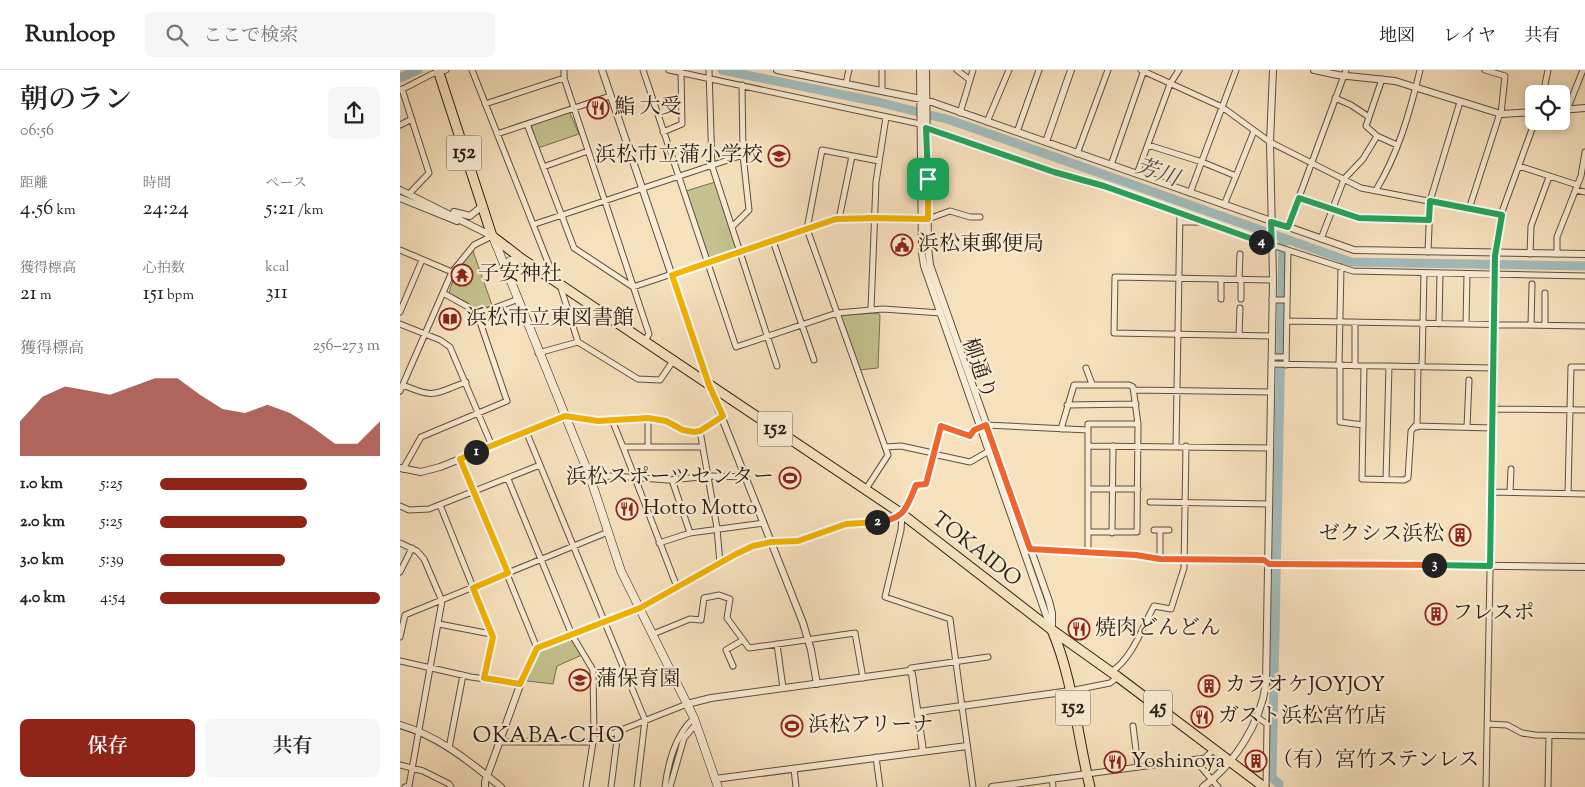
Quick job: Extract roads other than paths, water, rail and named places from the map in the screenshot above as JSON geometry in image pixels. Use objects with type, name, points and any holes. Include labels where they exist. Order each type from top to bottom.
[{"type":"main road","name":"152","points":[[440,71],[492,236]]},
{"type":"main road","name":"TOKAIDO","points":[[492,236],[522,259],[902,514],[1052,630]]},
{"type":"main road","points":[[492,236],[516,300],[590,477],[621,570],[695,721],[718,787]]},
{"type":"main road","points":[[505,269],[510,261],[522,259]]},
{"type":"main road","name":"152","points":[[1052,630],[1060,650],[1070,691],[1090,787]]},
{"type":"main road","name":"45","points":[[1052,630],[1265,787]]},
{"type":"street","points":[[472,70],[531,222],[535,224],[558,282],[578,342],[638,378],[660,380],[673,360]]},
{"type":"street","points":[[564,70],[564,78],[649,334],[645,341]]},
{"type":"street","points":[[602,70],[709,385],[723,416],[809,640],[817,684]]},
{"type":"street","points":[[643,70],[736,347],[837,313],[871,309],[941,313]]},
{"type":"street","points":[[669,70],[709,75],[742,85],[923,124],[1202,222],[1341,267],[1364,272],[1585,276]]},
{"type":"street","points":[[777,70],[882,90],[923,101],[1137,174],[1272,224],[1288,227],[1354,250],[1495,255],[1585,254]]},
{"type":"street","points":[[846,83],[849,70]]},
{"type":"street","points":[[882,70],[882,90]]},
{"type":"street","points":[[920,70],[923,101]]},
{"type":"street","points":[[923,101],[926,70]]},
{"type":"street","points":[[957,70],[970,80]]},
{"type":"street","points":[[960,113],[973,70]]},
{"type":"street","points":[[987,122],[1010,70]]},
{"type":"street","points":[[1017,132],[1039,70]]},
{"type":"street","points":[[1077,154],[1108,70]]},
{"type":"street","points":[[1111,165],[1143,70],[1222,107],[1270,142],[1361,188],[1502,215]]},
{"type":"street","points":[[1137,174],[1170,84],[1179,70]]},
{"type":"street","points":[[1190,193],[1236,70]]},
{"type":"street","points":[[1203,787],[1229,762],[1248,735],[1257,717],[1266,684],[1274,564],[1270,504],[1271,392],[1274,361],[1272,336],[1275,300],[1270,142],[1273,70]]},
{"type":"street","points":[[1314,70],[1345,73],[1416,86],[1460,102],[1500,113],[1525,112]]},
{"type":"street","points":[[1376,190],[1386,173],[1407,121],[1420,70]]},
{"type":"street","points":[[1469,209],[1500,113],[1505,76],[1485,70]]},
{"type":"street","points":[[1545,85],[1548,70]]},
{"type":"street","points":[[1570,97],[1583,70]]},
{"type":"street","points":[[409,194],[429,173],[401,90],[440,71]]},
{"type":"street","points":[[1046,142],[1068,71]]},
{"type":"street","points":[[663,132],[681,125],[681,72]]},
{"type":"street","points":[[1288,227],[1345,73]]},
{"type":"street","points":[[709,75],[712,166],[777,366]]},
{"type":"street","points":[[485,104],[564,78]]},
{"type":"street","points":[[1382,79],[1366,128],[1377,136],[1397,145]]},
{"type":"street","points":[[733,226],[749,210],[743,155],[742,85]]},
{"type":"street","points":[[497,134],[610,96]]},
{"type":"street","points":[[1335,98],[1351,105],[1369,117]]},
{"type":"street","name":"柳通り","points":[[923,101],[925,219],[930,264],[983,426],[989,451],[1052,630]]},
{"type":"street","points":[[1428,252],[1430,201],[1460,102]]},
{"type":"street","points":[[1570,109],[1585,108]]},
{"type":"street","points":[[871,309],[874,218],[879,161],[886,116]]},
{"type":"street","points":[[400,124],[412,119]]},
{"type":"street","points":[[527,124],[561,215],[576,249],[633,287]]},
{"type":"street","points":[[1224,205],[1254,130]]},
{"type":"street","points":[[1486,787],[1495,255],[1502,215],[1532,130]]},
{"type":"street","points":[[1321,239],[1344,179],[1364,158],[1377,136]]},
{"type":"street","points":[[1148,145],[1202,162],[1236,176]]},
{"type":"street","points":[[866,489],[888,456],[886,447],[862,387],[807,229],[822,150],[879,161]]},
{"type":"street","points":[[543,167],[588,151]]},
{"type":"street","points":[[535,224],[743,155]]},
{"type":"street","points":[[1557,254],[1557,237],[1577,188],[1585,155]]},
{"type":"street","points":[[839,219],[852,156]]},
{"type":"street","points":[[1519,166],[1585,192]]},
{"type":"street","points":[[1530,254],[1531,226],[1548,177]]},
{"type":"street","points":[[400,190],[438,207],[492,236]]},
{"type":"street","points":[[400,198],[492,236]]},
{"type":"street","points":[[1299,198],[1369,219],[1429,220]]},
{"type":"street","points":[[438,207],[470,216],[482,207]]},
{"type":"street","points":[[633,287],[839,219],[925,219],[950,211],[970,217],[980,217]]},
{"type":"street","points":[[1176,446],[1180,213]]},
{"type":"street","name":"柳通り","points":[[925,219],[922,253],[924,266],[1030,549],[1052,613],[1052,630]]},
{"type":"street","points":[[1180,222],[1202,222]]},
{"type":"street","points":[[466,382],[433,394],[401,388],[452,272],[474,245],[492,236]]},
{"type":"street","points":[[773,241],[814,360]]},
{"type":"street","points":[[1285,364],[1287,249]]},
{"type":"street","points":[[400,250],[452,272]]},
{"type":"street","points":[[1240,254],[1240,299]]},
{"type":"street","points":[[400,312],[422,260]]},
{"type":"street","points":[[1341,267],[1340,422],[1363,425]]},
{"type":"street","points":[[1417,426],[1424,273]]},
{"type":"street","points":[[1439,324],[1440,273]]},
{"type":"street","points":[[1466,324],[1467,274]]},
{"type":"street","points":[[1272,336],[1114,333],[1115,277],[1273,280]]},
{"type":"street","points":[[1221,279],[1221,299]]},
{"type":"street","points":[[1531,325],[1532,284]]},
{"type":"street","points":[[1545,293],[1545,325]]},
{"type":"street","points":[[443,294],[470,308],[476,315],[507,401],[421,437],[402,468],[422,472],[460,459],[565,416],[598,421],[648,418],[666,421],[686,431],[700,431],[723,416]]},
{"type":"street","points":[[476,315],[516,300]]},
{"type":"street","points":[[1275,300],[1286,300]]},
{"type":"street","points":[[1239,335],[1240,308]]},
{"type":"street","points":[[1287,321],[1585,326]]},
{"type":"street","points":[[1354,366],[1355,322]]},
{"type":"street","points":[[400,324],[450,346],[492,446]]},
{"type":"street","points":[[538,353],[578,342]]},
{"type":"street","points":[[1274,361],[1285,357]]},
{"type":"street","points":[[1274,361],[1285,364],[1340,366],[1494,368]]},
{"type":"street","points":[[1364,366],[1362,479],[1404,480],[1410,476],[1411,431],[1417,426],[1492,428]]},
{"type":"street","points":[[1386,480],[1389,366]]},
{"type":"street","points":[[1568,494],[1571,367],[1585,367]]},
{"type":"street","points":[[1086,368],[1092,384]]},
{"type":"street","points":[[1468,427],[1469,380]]},
{"type":"street","points":[[1060,429],[1072,386],[1092,384],[1129,385],[1134,390],[1138,424],[1137,532],[1088,532]]},
{"type":"street","points":[[1134,390],[1271,392]]},
{"type":"street","points":[[1067,405],[1136,404]]},
{"type":"street","points":[[1492,409],[1585,410]]},
{"type":"street","points":[[648,418],[648,446]]},
{"type":"street","points":[[612,420],[677,587]]},
{"type":"street","points":[[1088,552],[1088,424],[1138,424]]},
{"type":"street","points":[[973,787],[950,619],[885,597],[901,530],[902,514],[916,485],[926,484],[941,426],[970,436],[974,430],[983,426],[1088,430]]},
{"type":"street","points":[[526,431],[603,622],[646,720],[637,787]]},
{"type":"street","points":[[700,431],[720,564]]},
{"type":"street","points":[[1088,446],[1138,445],[1270,448]]},
{"type":"street","points":[[886,447],[901,446],[970,462],[989,451]]},
{"type":"street","points":[[1112,533],[1113,446]]},
{"type":"street","points":[[918,712],[1110,684],[1154,606],[1171,609],[1184,575],[1186,446]]},
{"type":"street","points":[[623,447],[702,447]]},
{"type":"street","points":[[460,459],[537,648]]},
{"type":"street","points":[[400,506],[409,510],[419,510],[440,504],[540,466]]},
{"type":"street","points":[[1510,492],[1511,468]]},
{"type":"street","points":[[590,477],[635,477],[672,480],[708,477],[746,477]]},
{"type":"street","points":[[508,479],[572,635],[593,670],[594,736],[591,742],[586,787]]},
{"type":"street","points":[[672,480],[690,533]]},
{"type":"street","points":[[1088,489],[1138,489]]},
{"type":"street","points":[[1491,492],[1585,494]]},
{"type":"street","points":[[1150,502],[1270,504]]},
{"type":"street","points":[[440,504],[492,634],[493,643],[484,678]]},
{"type":"street","points":[[485,787],[487,776],[520,684],[537,648],[640,608],[736,554],[771,542],[798,541],[846,524],[894,520],[902,514]]},
{"type":"street","points":[[659,543],[690,533],[716,528],[764,524]]},
{"type":"street","points":[[1154,530],[1169,530]]},
{"type":"street","points":[[1160,530],[1160,559]]},
{"type":"street","points":[[400,637],[405,615],[608,532]]},
{"type":"street","points":[[400,543],[412,548],[424,559],[442,601],[431,668],[407,786]]},
{"type":"street","points":[[400,572],[412,548]]},
{"type":"street","points":[[1030,549],[1160,559],[1264,560],[1274,564],[1585,566]]},
{"type":"street","points":[[653,634],[690,620],[701,620],[704,598],[719,596],[730,599],[727,618],[749,648],[855,633],[863,678]]},
{"type":"street","points":[[439,624],[492,634]]},
{"type":"street","points":[[734,666],[726,650],[743,640]]},
{"type":"street","points":[[777,644],[783,688]]},
{"type":"street","points":[[500,742],[591,742],[687,704],[711,698],[863,678],[909,671],[911,668],[988,657]]},
{"type":"street","points":[[400,661],[463,675],[520,684]]},
{"type":"street","points":[[909,671],[912,674],[923,751]]},
{"type":"street","points":[[449,748],[463,675]]},
{"type":"street","points":[[1257,717],[1267,724],[1265,787]]},
{"type":"street","points":[[665,787],[676,742],[686,725],[695,721]]},
{"type":"street","points":[[670,787],[684,738],[695,721]]},
{"type":"street","points":[[1487,724],[1507,724],[1527,734],[1585,736]]},
{"type":"street","points":[[400,725],[419,730],[449,748],[501,787]]},
{"type":"street","points":[[1132,726],[1138,766]]},
{"type":"street","points":[[611,787],[618,732]]},
{"type":"street","points":[[1548,787],[1549,736]]},
{"type":"street","points":[[715,779],[967,746]]},
{"type":"street","points":[[992,787],[1200,759],[1208,756],[1213,750]]},
{"type":"street","points":[[876,757],[880,787]]},
{"type":"street","points":[[1200,759],[1201,767],[1218,787]]},
{"type":"street","points":[[400,765],[436,777],[451,787]]},
{"type":"street","points":[[794,769],[796,787]]},
{"type":"street","points":[[1052,778],[1053,787]]},
{"type":"waterway","name":"芳川","points":[[400,78],[418,70]]},
{"type":"waterway","name":"芳川","points":[[722,70],[878,102],[950,120],[1351,262],[1585,266]]},
{"type":"waterway","points":[[1279,784],[1272,778],[1283,239]]},
{"type":"waterway","points":[[668,784],[679,742]]},
{"type":"place","name":"鮨 大受","points":[[598,108]]},
{"type":"place","name":"浜松市立蒲小学校","points":[[779,156]]},
{"type":"place","name":"浜松東郵便局","points":[[902,245]]},
{"type":"place","name":"子安神社","points":[[462,275]]},
{"type":"place","name":"浜松市立東図書館","points":[[450,319]]},
{"type":"place","name":"浜松スポーツセンター","points":[[790,478]]},
{"type":"place","name":"Hotto Motto","points":[[627,509]]},
{"type":"place","name":"ゼクシス浜松","points":[[1460,535]]},
{"type":"place","name":"フレスポ","points":[[1436,614]]},
{"type":"place","name":"焼肉どんどん","points":[[1079,629]]},
{"type":"place","name":"蒲保育園","points":[[580,680]]},
{"type":"place","name":"カラオケJOYJOY","points":[[1209,686]]},
{"type":"place","name":"ガスト浜松宮竹店","points":[[1202,717]]},
{"type":"place","name":"浜松アリーナ","points":[[792,726]]},
{"type":"place","name":"（有）宮竹ステンレス","points":[[1256,761]]},
{"type":"place","name":"Yoshinoya","points":[[1115,762]]},
{"type":"district","name":"OKABA-CHO","points":[[549,737]]}]
